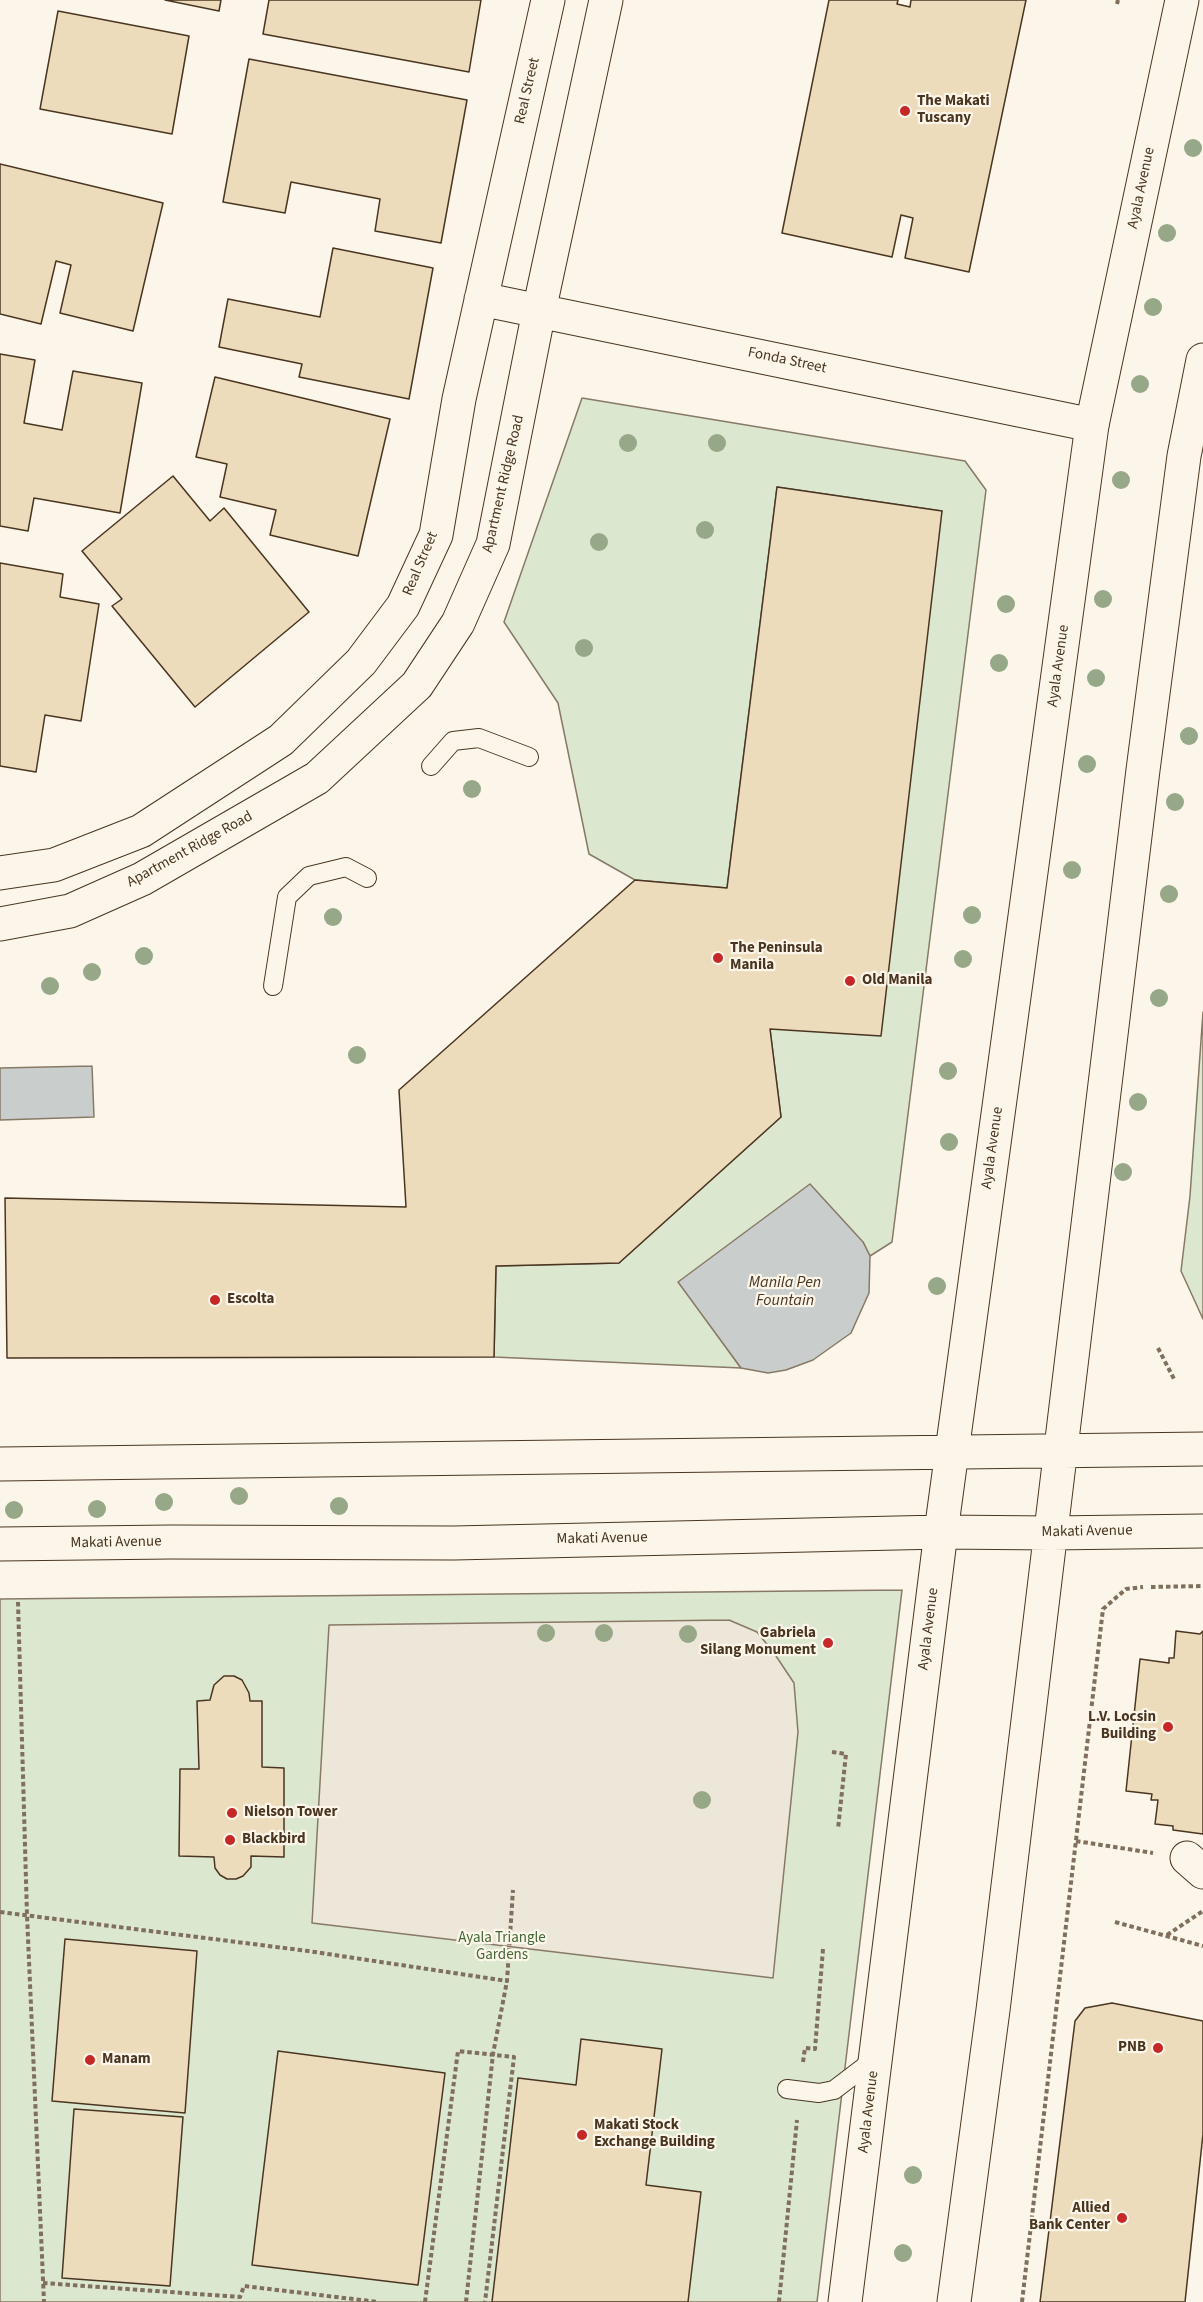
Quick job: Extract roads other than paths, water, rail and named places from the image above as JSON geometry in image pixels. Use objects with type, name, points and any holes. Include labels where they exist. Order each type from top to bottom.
[{"type":"main road","name":"Real Street","points":[[0,873],[54,865],[141,831],[281,740],[361,662],[403,606],[436,535],[459,399],[548,0]]},
{"type":"main road","name":"Apartment Ridge Road","points":[[0,924],[70,911],[142,879],[317,778],[417,685],[458,623],[493,544],[539,310],[606,0]]},
{"type":"main road","name":"Ayala Avenue","points":[[845,2302],[941,1532],[954,1452],[1092,425],[1182,0]]},
{"type":"main road","name":"Fonda Street","points":[[481,300],[539,310],[1092,425]]},
{"type":"main road","points":[[954,2302],[993,2010],[1143,770],[1193,458],[1203,360]]},
{"type":"main road","points":[[0,1464],[1203,1449]]},
{"type":"main road","name":"Makati Avenue","points":[[0,1544],[454,1543],[941,1532],[1203,1531]]},
{"type":"lane","points":[[431,766],[453,741],[479,738],[529,758]]},
{"type":"lane","points":[[273,986],[287,897],[309,876],[346,867],[368,878]]},
{"type":"lane","points":[[794,2091],[819,2093],[834,2090],[876,2058]]},
{"type":"water","points":[[92,1066],[94,1117],[0,1120],[0,1068]]},
{"type":"water","name":"Manila Pen Fountain","points":[[810,1184],[863,1242],[870,1256],[869,1293],[851,1333],[813,1360],[786,1370],[768,1373],[741,1368],[678,1282]]},
{"type":"place","name":"The Makati Tuscany","points":[[905,111]]},
{"type":"place","name":"The Peninsula Manila","points":[[718,958]]},
{"type":"place","name":"Old Manila","points":[[850,981]]},
{"type":"place","name":"Escolta","points":[[215,1300]]},
{"type":"place","name":"Gabriela Silang Monument","points":[[828,1643]]},
{"type":"place","name":"L.V. Locsin Building","points":[[1168,1727]]},
{"type":"place","name":"Nielson Tower","points":[[232,1813]]},
{"type":"place","name":"Blackbird","points":[[230,1840]]},
{"type":"place","name":"PNB","points":[[1158,2048]]},
{"type":"place","name":"Manam","points":[[90,2060]]},
{"type":"place","name":"Makati Stock Exchange Building","points":[[582,2135]]},
{"type":"place","name":"Allied Bank Center","points":[[1122,2218]]},
{"type":"park label","name":"Ayala Triangle Gardens","points":[[502,1948]]}]
